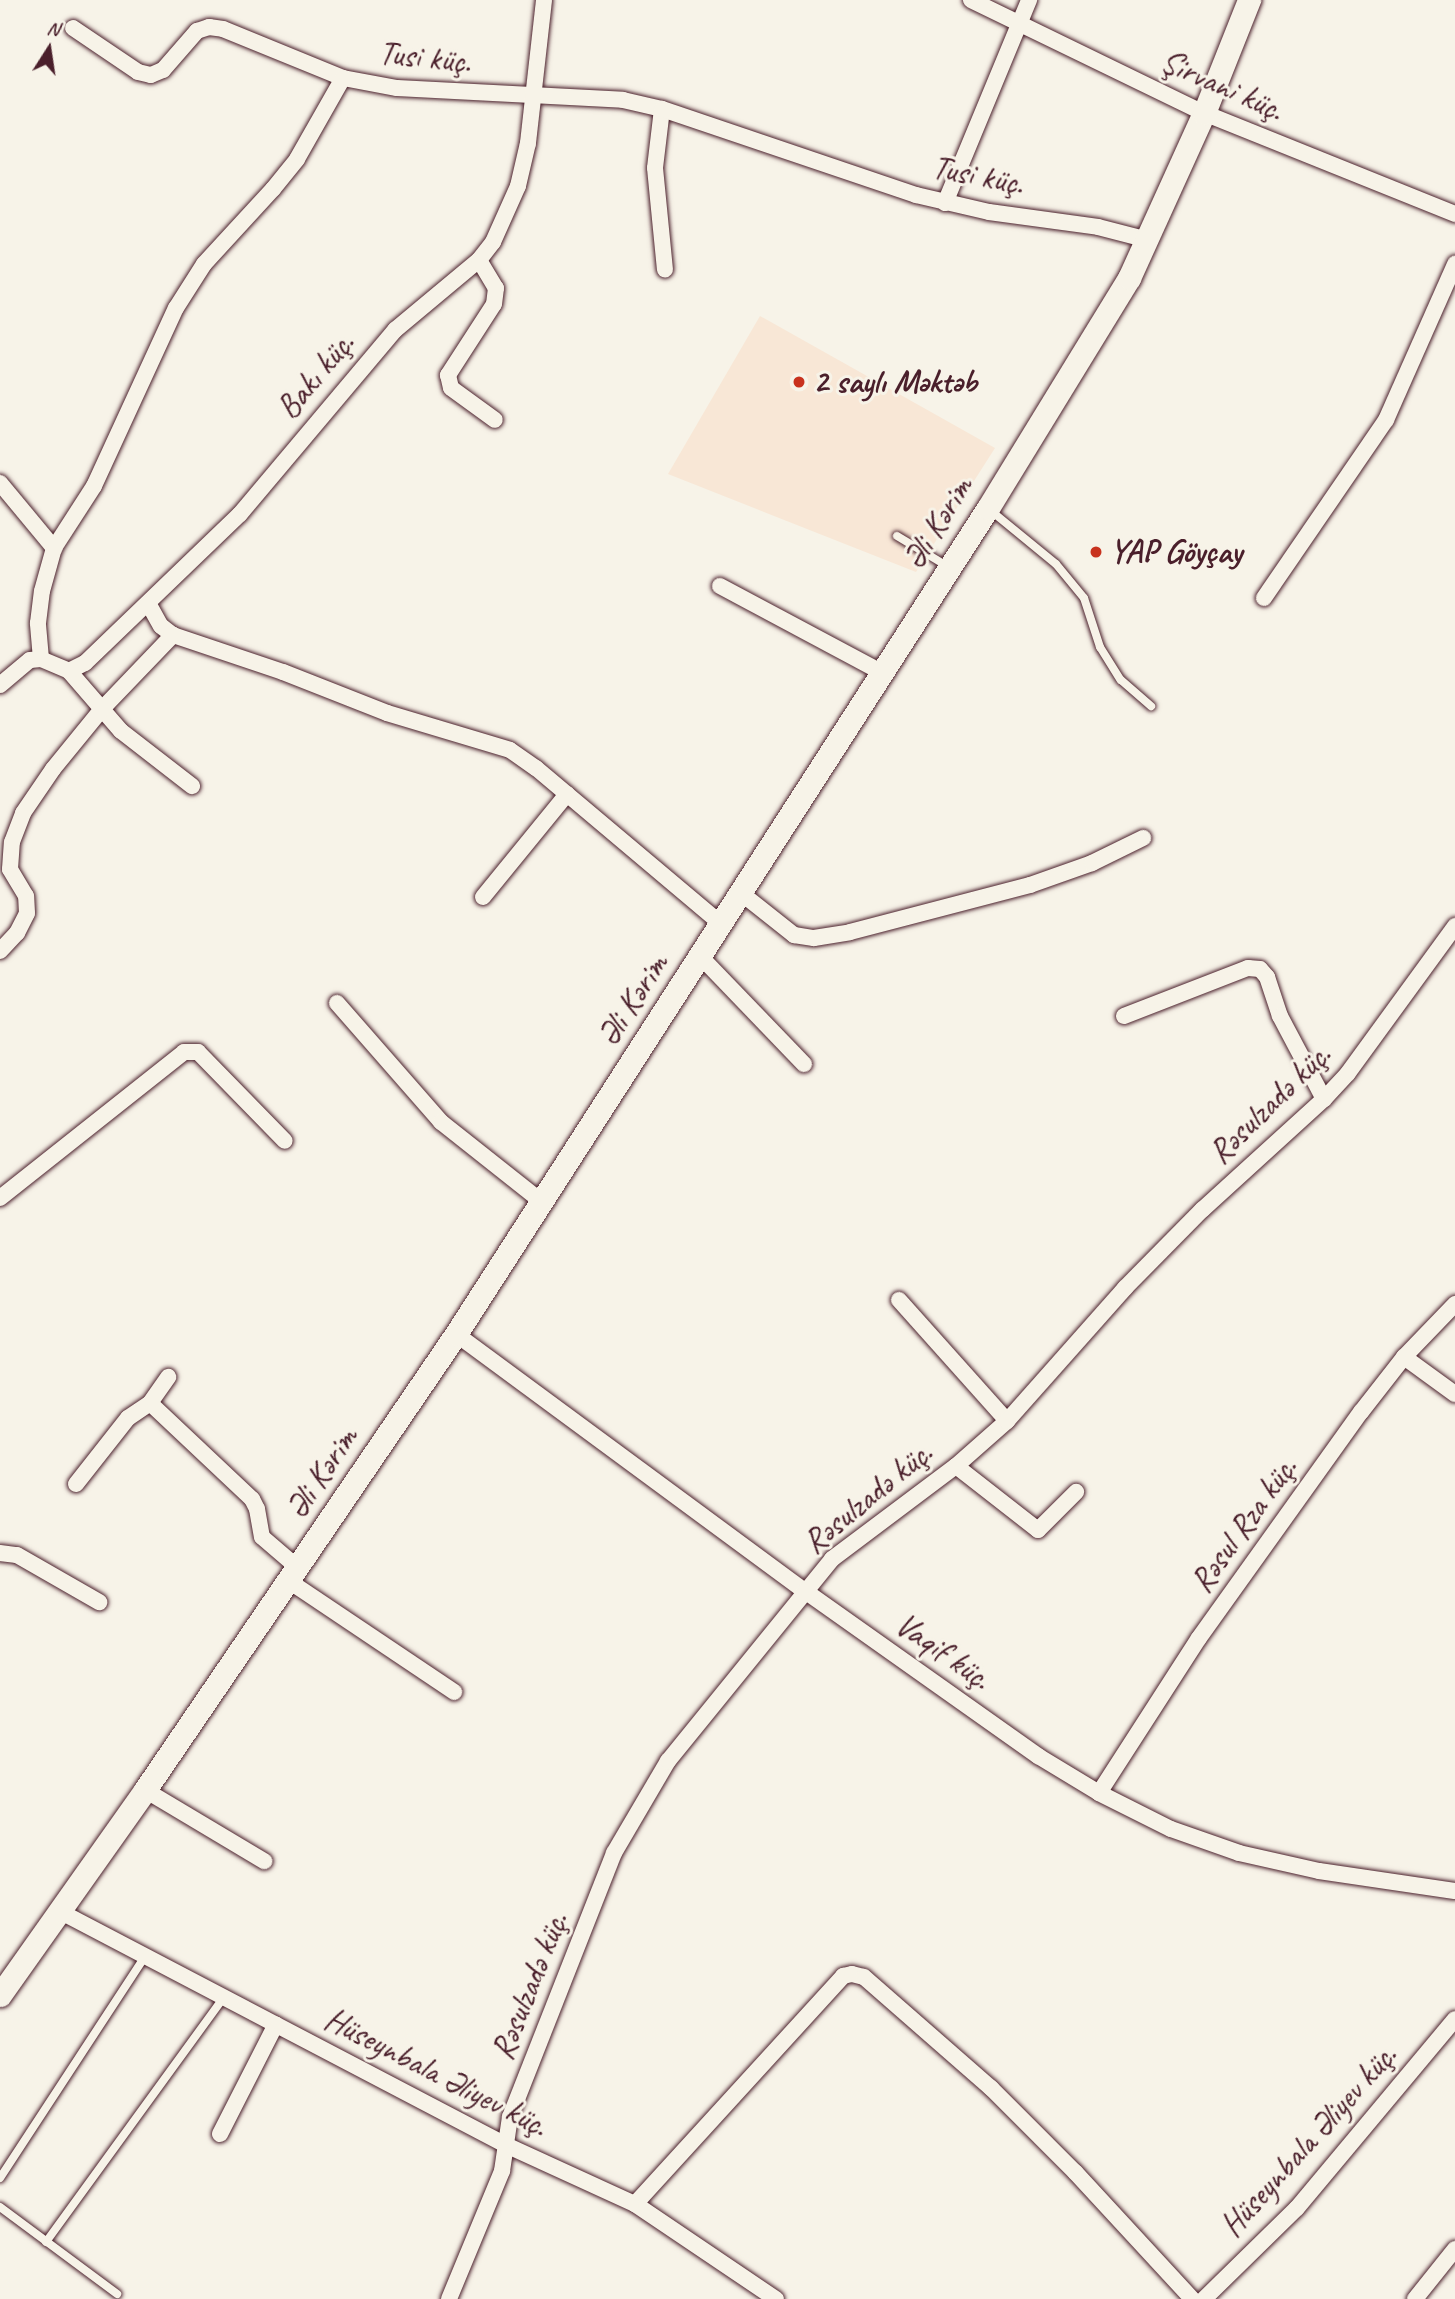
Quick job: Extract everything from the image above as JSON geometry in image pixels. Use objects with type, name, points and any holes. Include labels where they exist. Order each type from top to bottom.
[{"type":"main road","name":"Əli Kərim","points":[[0,1995],[61,1912],[456,1334],[988,508],[1129,278],[1204,113],[1249,0]]},
{"type":"street","name":"Bakı küç.","points":[[69,671],[85,663],[240,514],[395,330],[479,260],[492,242],[518,187],[534,97],[544,0]]},
{"type":"street","name":"Şirvani küç.","points":[[971,0],[1018,26],[1204,113],[1455,214]]},
{"type":"street","points":[[946,202],[1029,0]]},
{"type":"street","points":[[73,28],[138,72],[151,75],[163,70],[197,31],[209,27],[223,29],[343,78]]},
{"type":"street","name":"Tusi küç.","points":[[41,659],[38,623],[42,591],[54,548],[94,486],[176,308],[204,264],[273,190],[297,159],[343,78],[397,88],[534,97],[601,98],[662,109],[946,202],[1098,227],[1148,240]]},
{"type":"street","points":[[662,109],[655,168],[665,271]]},
{"type":"street","points":[[479,260],[496,288],[494,304],[448,375],[451,388],[495,421]]},
{"type":"street","points":[[1264,598],[1386,420],[1455,264]]},
{"type":"street","points":[[0,483],[54,548]]},
{"type":"street","points":[[720,586],[883,673]]},
{"type":"street","points":[[148,603],[161,626],[173,635],[283,672],[387,713],[510,750],[567,794],[721,924]]},
{"type":"street","points":[[0,951],[17,933],[27,913],[26,896],[10,869],[12,842],[23,813],[53,769],[102,709],[173,635]]},
{"type":"street","points":[[0,685],[30,660],[41,659],[69,671],[121,731],[192,786]]},
{"type":"street","points":[[484,897],[567,794]]},
{"type":"street","points":[[741,893],[794,935],[814,938],[850,932],[1030,885],[1092,863],[1143,838]]},
{"type":"street","name":"Rəsulzadə küç.","points":[[449,2299],[502,2171],[510,2117],[614,1853],[629,1822],[668,1761],[832,1559],[956,1466],[1007,1421],[1125,1288],[1202,1210],[1324,1100],[1348,1073],[1455,926]]},
{"type":"street","points":[[701,956],[804,1064]]},
{"type":"street","points":[[1124,1016],[1248,968],[1260,969],[1267,978],[1280,1016],[1324,1100]]},
{"type":"street","points":[[337,1003],[441,1122],[542,1202]]},
{"type":"street","points":[[0,1198],[184,1052],[198,1052],[285,1142]]},
{"type":"street","points":[[899,1300],[1007,1421]]},
{"type":"street","name":"Rəsul Rza küç.","points":[[1099,1793],[1199,1638],[1404,1357],[1455,1304]]},
{"type":"street","name":"Vaqif küç.","points":[[456,1334],[805,1591],[1038,1756],[1099,1793],[1171,1829],[1239,1853],[1320,1871],[1455,1891]]},
{"type":"street","points":[[1404,1357],[1455,1394]]},
{"type":"street","points":[[76,1484],[128,1418],[150,1404],[169,1377]]},
{"type":"street","points":[[150,1404],[252,1499],[257,1509],[262,1537],[293,1574],[454,1692]]},
{"type":"street","points":[[956,1466],[1038,1530],[1076,1492]]},
{"type":"street","points":[[0,1553],[18,1556],[99,1602]]},
{"type":"street","points":[[145,1790],[264,1861]]},
{"type":"street","name":"Hüseynbala Əliyev küç.","points":[[61,1912],[506,2145],[635,2204],[776,2299]]},
{"type":"street","points":[[635,2204],[842,1976],[852,1974],[864,1977],[991,2088],[1075,2172],[1192,2299]]},
{"type":"street","name":"Hüseynbala Əliyev küç.","points":[[1204,2299],[1297,2208],[1455,2019]]},
{"type":"street","points":[[220,2134],[275,2024]]},
{"type":"street","points":[[1415,2299],[1455,2249]]},
{"type":"lane","points":[[988,508],[1056,564],[1084,598],[1100,647],[1121,680],[1151,706]]},
{"type":"lane","points":[[897,536],[950,567]]},
{"type":"lane","points":[[0,2178],[145,1956]]},
{"type":"lane","points":[[46,2242],[224,1997]]},
{"type":"lane","points":[[0,2207],[117,2294]]},
{"type":"shaded area","name":"2 saylı Məktəb","points":[[760,316],[995,448],[916,572],[668,474]]},
{"type":"place","name":"2 saylı Məktəb","points":[[799,382]]},
{"type":"place","name":"YAP Göyçay","points":[[1096,552]]}]
